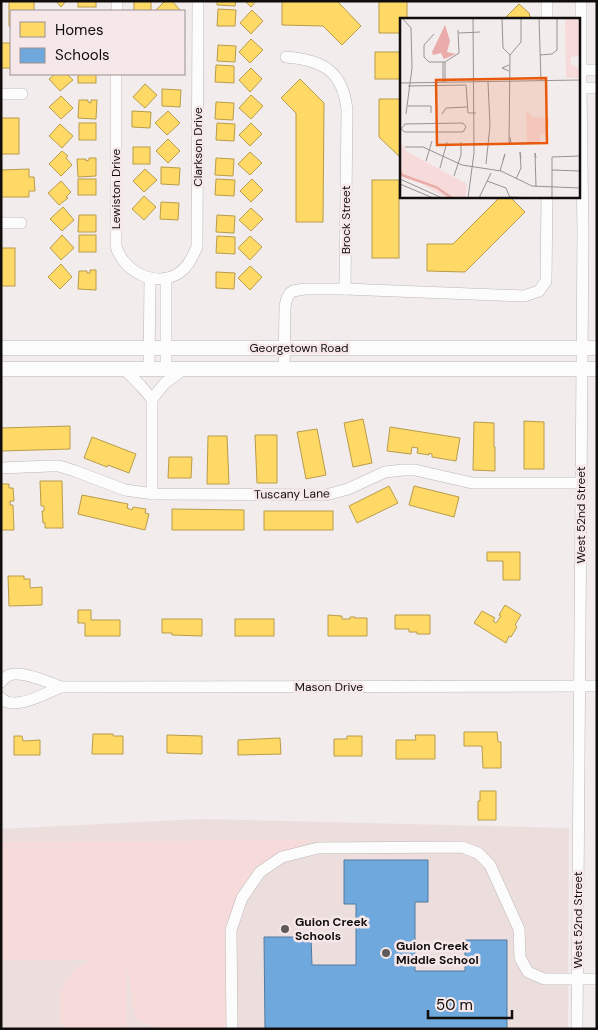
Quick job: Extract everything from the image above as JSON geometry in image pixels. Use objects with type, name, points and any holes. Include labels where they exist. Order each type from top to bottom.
[{"type":"main road","name":"Georgetown Road","points":[[1,348],[590,348]]},
{"type":"main road","name":"Georgetown Road","points":[[1,369],[597,369]]},
{"type":"street","name":"Clarkson Drive","points":[[159,278],[174,276],[183,270],[191,261],[197,247],[198,1]]},
{"type":"street","points":[[547,1],[547,18]]},
{"type":"street","name":"West 52nd Street","points":[[578,1029],[582,368],[590,348],[583,232],[580,88],[581,1]]},
{"type":"street","name":"Brock Street","points":[[286,58],[304,59],[318,63],[335,77],[343,90],[347,110],[345,289]]},
{"type":"street","points":[[580,70],[597,70]]},
{"type":"street","name":"Lewiston Drive","points":[[116,75],[116,246],[120,257],[127,266],[138,274],[159,278]]},
{"type":"street","points":[[580,88],[597,88]]},
{"type":"street","points":[[1,94],[22,94]]},
{"type":"street","points":[[284,368],[285,306],[287,298],[293,291],[305,289],[345,289],[524,296],[536,292],[546,281],[546,198]]},
{"type":"street","points":[[1,223],[21,223]]},
{"type":"street","points":[[149,369],[149,348],[159,278]]},
{"type":"street","points":[[159,278],[166,348],[166,369]]},
{"type":"street","points":[[124,369],[152,399],[152,494]]},
{"type":"street","points":[[152,399],[166,383],[184,369]]},
{"type":"street","name":"Tuscany Lane","points":[[1,468],[59,466],[125,490],[152,494],[331,494],[348,489],[385,472],[403,470],[420,471],[472,483],[581,483]]},
{"type":"street","name":"Mason Drive","points":[[1,682],[9,675],[19,674],[61,687],[597,686]]},
{"type":"street","name":"Mason Drive","points":[[1,698],[4,701],[16,704],[61,687]]},
{"type":"street","points":[[232,1029],[231,930],[242,898],[260,872],[282,857],[318,848],[462,847],[478,853],[490,865],[519,929],[520,958],[528,972],[544,979],[597,980]]},
{"type":"shaded area","name":"Guion Creek Schools","points":[[201,819],[569,828],[568,1029],[1,1029],[1,829]]},
{"type":"shaded area","points":[[312,840],[260,872],[231,930],[232,1029],[157,1029],[135,1019],[127,965],[127,1029],[64,1029],[59,1017],[61,988],[77,967],[90,960],[1,960],[1,842]]},
{"type":"building: Homes","points":[[9,1],[34,1],[34,10],[10,10],[9,26]]},
{"type":"building: Homes","points":[[56,1],[66,1],[61,7]]},
{"type":"building: Homes","points":[[78,1],[96,1],[96,7],[78,7]]},
{"type":"building: Homes","points":[[134,1],[151,1],[151,10],[134,10]]},
{"type":"building: Homes","points":[[165,1],[172,1],[180,10],[156,10]]},
{"type":"building: Homes","points":[[217,1],[236,1],[235,6],[217,5]]},
{"type":"building: Homes","points":[[245,1],[256,1],[251,7]]},
{"type":"building: Homes","points":[[282,1],[337,1],[361,26],[342,45],[323,26],[282,25]]},
{"type":"building: Homes","points":[[379,1],[407,1],[407,18],[400,18],[400,33],[379,33]]},
{"type":"building: Homes","points":[[519,4],[532,18],[505,18]]},
{"type":"building: Homes","points":[[218,9],[236,10],[235,26],[217,26]]},
{"type":"building: Homes","points":[[252,10],[263,21],[251,34],[240,23]]},
{"type":"building: Homes","points":[[251,39],[263,50],[250,63],[239,52]]},
{"type":"building: Homes","points":[[1,43],[10,43],[10,68],[1,68]]},
{"type":"building: Homes","points":[[218,45],[236,46],[235,62],[217,61]]},
{"type":"building: Homes","points":[[375,52],[400,52],[400,79],[375,79]]},
{"type":"building: Homes","points":[[216,65],[234,66],[234,83],[215,82]]},
{"type":"building: Homes","points":[[251,68],[262,79],[250,92],[239,80]]},
{"type":"building: Homes","points":[[54,75],[68,75],[73,80],[60,91],[49,79]]},
{"type":"building: Homes","points":[[78,75],[96,75],[96,83],[78,83]]},
{"type":"building: Homes","points":[[300,79],[324,103],[323,222],[296,222],[296,113],[281,98]]},
{"type":"building: Homes","points":[[145,84],[157,95],[145,108],[133,97]]},
{"type":"building: Homes","points":[[162,89],[181,90],[180,107],[162,106]]},
{"type":"building: Homes","points":[[251,95],[263,106],[251,119],[239,108]]},
{"type":"building: Homes","points":[[61,96],[73,108],[61,119],[49,107]]},
{"type":"building: Homes","points":[[379,99],[400,99],[400,157],[379,137]]},
{"type":"building: Homes","points":[[79,100],[88,100],[91,103],[91,100],[97,100],[96,119],[78,118]]},
{"type":"building: Homes","points":[[216,102],[234,103],[233,120],[215,119]]},
{"type":"building: Homes","points":[[132,111],[151,112],[150,128],[132,127]]},
{"type":"building: Homes","points":[[168,111],[180,123],[167,135],[155,123]]},
{"type":"building: Homes","points":[[1,118],[19,118],[19,154],[1,154]]},
{"type":"building: Homes","points":[[79,123],[96,123],[96,140],[79,140]]},
{"type":"building: Homes","points":[[217,123],[235,124],[234,141],[216,140]]},
{"type":"building: Homes","points":[[251,123],[262,134],[250,146],[239,135]]},
{"type":"building: Homes","points":[[60,124],[73,136],[62,148],[49,136]]},
{"type":"building: Homes","points":[[168,139],[180,151],[168,163],[156,151]]},
{"type":"building: Homes","points":[[133,147],[150,147],[150,164],[133,164]]},
{"type":"building: Homes","points":[[62,151],[68,156],[66,158],[72,165],[61,176],[49,164]]},
{"type":"building: Homes","points":[[250,152],[262,163],[250,175],[238,164]]},
{"type":"building: Homes","points":[[89,158],[96,158],[96,176],[78,177],[77,159],[86,159],[86,161]]},
{"type":"building: Homes","points":[[216,158],[234,159],[233,176],[215,175]]},
{"type":"building: Homes","points":[[161,167],[180,168],[179,185],[161,184]]},
{"type":"building: Homes","points":[[29,169],[29,177],[34,177],[35,191],[29,191],[29,197],[1,197],[1,170]]},
{"type":"building: Homes","points":[[145,169],[157,180],[144,192],[133,181]]},
{"type":"building: Homes","points":[[78,179],[96,179],[96,195],[78,195]]},
{"type":"building: Homes","points":[[216,179],[235,180],[234,196],[215,195]]},
{"type":"building: Homes","points":[[252,179],[263,190],[251,202],[240,191]]},
{"type":"building: Homes","points":[[372,180],[399,180],[399,258],[372,258]]},
{"type":"building: Homes","points":[[61,181],[71,192],[66,197],[68,198],[59,205],[48,193]]},
{"type":"building: Homes","points":[[144,196],[156,207],[144,220],[132,209]]},
{"type":"building: Homes","points":[[499,198],[511,198],[525,212],[465,272],[427,271],[427,244],[453,244]]},
{"type":"building: Homes","points":[[161,202],[179,203],[178,220],[160,219]]},
{"type":"building: Homes","points":[[63,207],[74,220],[62,231],[50,219]]},
{"type":"building: Homes","points":[[251,208],[263,219],[251,231],[239,220]]},
{"type":"building: Homes","points":[[79,215],[96,215],[96,232],[78,232]]},
{"type":"building: Homes","points":[[217,215],[235,216],[234,233],[216,232]]},
{"type":"building: Homes","points":[[62,235],[74,248],[61,260],[50,248]]},
{"type":"building: Homes","points":[[79,235],[96,235],[96,252],[79,252]]},
{"type":"building: Homes","points":[[217,236],[235,237],[235,254],[216,253]]},
{"type":"building: Homes","points":[[250,236],[262,247],[250,260],[238,248]]},
{"type":"building: Homes","points":[[1,248],[15,248],[15,286],[1,286]]},
{"type":"building: Homes","points":[[61,264],[72,277],[60,289],[48,277]]},
{"type":"building: Homes","points":[[250,266],[262,277],[250,290],[238,278]]},
{"type":"building: Homes","points":[[90,270],[96,270],[96,290],[78,289],[79,271],[90,273]]},
{"type":"building: Homes","points":[[216,272],[235,273],[234,289],[216,288]]},
{"type":"building: Homes","points":[[363,419],[372,463],[353,467],[344,423]]},
{"type":"building: Homes","points":[[524,421],[544,422],[544,469],[524,469]]},
{"type":"building: Homes","points":[[474,422],[494,423],[495,471],[473,470]]},
{"type":"building: Homes","points":[[70,426],[70,449],[1,451],[1,428]]},
{"type":"building: Homes","points":[[390,427],[460,438],[456,461],[432,457],[432,454],[429,453],[429,455],[417,453],[418,448],[412,447],[411,454],[387,451]]},
{"type":"building: Homes","points":[[317,429],[326,475],[306,479],[297,432]]},
{"type":"building: Homes","points":[[255,435],[277,435],[277,483],[257,483]]},
{"type":"building: Homes","points":[[208,436],[227,436],[229,484],[207,484]]},
{"type":"building: Homes","points":[[92,437],[136,454],[129,473],[84,458]]},
{"type":"building: Homes","points":[[169,457],[192,457],[191,478],[168,478]]},
{"type":"building: Homes","points":[[40,481],[62,481],[63,528],[45,528],[42,511],[44,511],[44,506],[41,506]]},
{"type":"building: Homes","points":[[1,484],[9,484],[9,488],[13,488],[14,501],[10,501],[10,505],[13,505],[14,530],[1,530]]},
{"type":"building: Homes","points":[[389,486],[398,503],[357,523],[349,506]]},
{"type":"building: Homes","points":[[414,486],[459,497],[454,517],[409,505]]},
{"type":"building: Homes","points":[[82,495],[128,504],[127,508],[132,510],[133,507],[146,509],[145,513],[149,514],[145,530],[78,514]]},
{"type":"building: Homes","points":[[172,509],[244,510],[244,530],[172,530]]},
{"type":"building: Homes","points":[[264,511],[333,511],[333,530],[264,530]]},
{"type":"building: Homes","points":[[487,552],[520,552],[520,580],[503,580],[503,561],[487,561]]},
{"type":"building: Homes","points":[[8,576],[24,576],[24,579],[30,579],[30,588],[42,587],[42,605],[9,606]]},
{"type":"building: Homes","points":[[505,605],[521,615],[515,625],[517,627],[506,643],[474,623],[482,611],[495,618],[493,621],[496,623]]},
{"type":"building: Homes","points":[[78,610],[91,610],[91,620],[120,620],[120,636],[85,636],[85,623],[78,623]]},
{"type":"building: Homes","points":[[328,615],[342,616],[342,619],[350,619],[350,617],[367,618],[367,636],[328,636]]},
{"type":"building: Homes","points":[[395,615],[430,615],[430,634],[417,634],[417,632],[409,632],[409,629],[395,629]]},
{"type":"building: Homes","points":[[162,619],[202,619],[202,636],[162,633]]},
{"type":"building: Homes","points":[[235,619],[274,619],[274,636],[235,636]]},
{"type":"building: Homes","points":[[464,732],[497,732],[498,742],[501,742],[501,768],[483,768],[482,746],[464,746]]},
{"type":"building: Homes","points":[[93,734],[123,736],[123,754],[92,754]]},
{"type":"building: Homes","points":[[167,735],[202,736],[202,754],[167,753]]},
{"type":"building: Homes","points":[[415,735],[435,735],[435,759],[396,759],[396,740],[416,740]]},
{"type":"building: Homes","points":[[14,736],[22,736],[23,741],[40,740],[40,755],[14,755]]},
{"type":"building: Homes","points":[[347,736],[362,736],[362,756],[334,756],[334,739],[347,739]]},
{"type":"building: Homes","points":[[280,738],[281,754],[238,755],[238,740]]},
{"type":"building: Homes","points":[[480,791],[496,791],[496,820],[478,820]]},
{"type":"building: Schools","name":"Guion Creek Middle School","points":[[344,860],[428,860],[428,902],[415,902],[415,971],[465,971],[465,940],[507,940],[507,1029],[265,1029],[264,937],[311,937],[312,965],[356,965],[356,904],[344,904]]},
{"type":"place","name":"Guion Creek Schools","points":[[285,929]]},
{"type":"place","name":"Guion Creek Middle School","points":[[386,953]]}]
